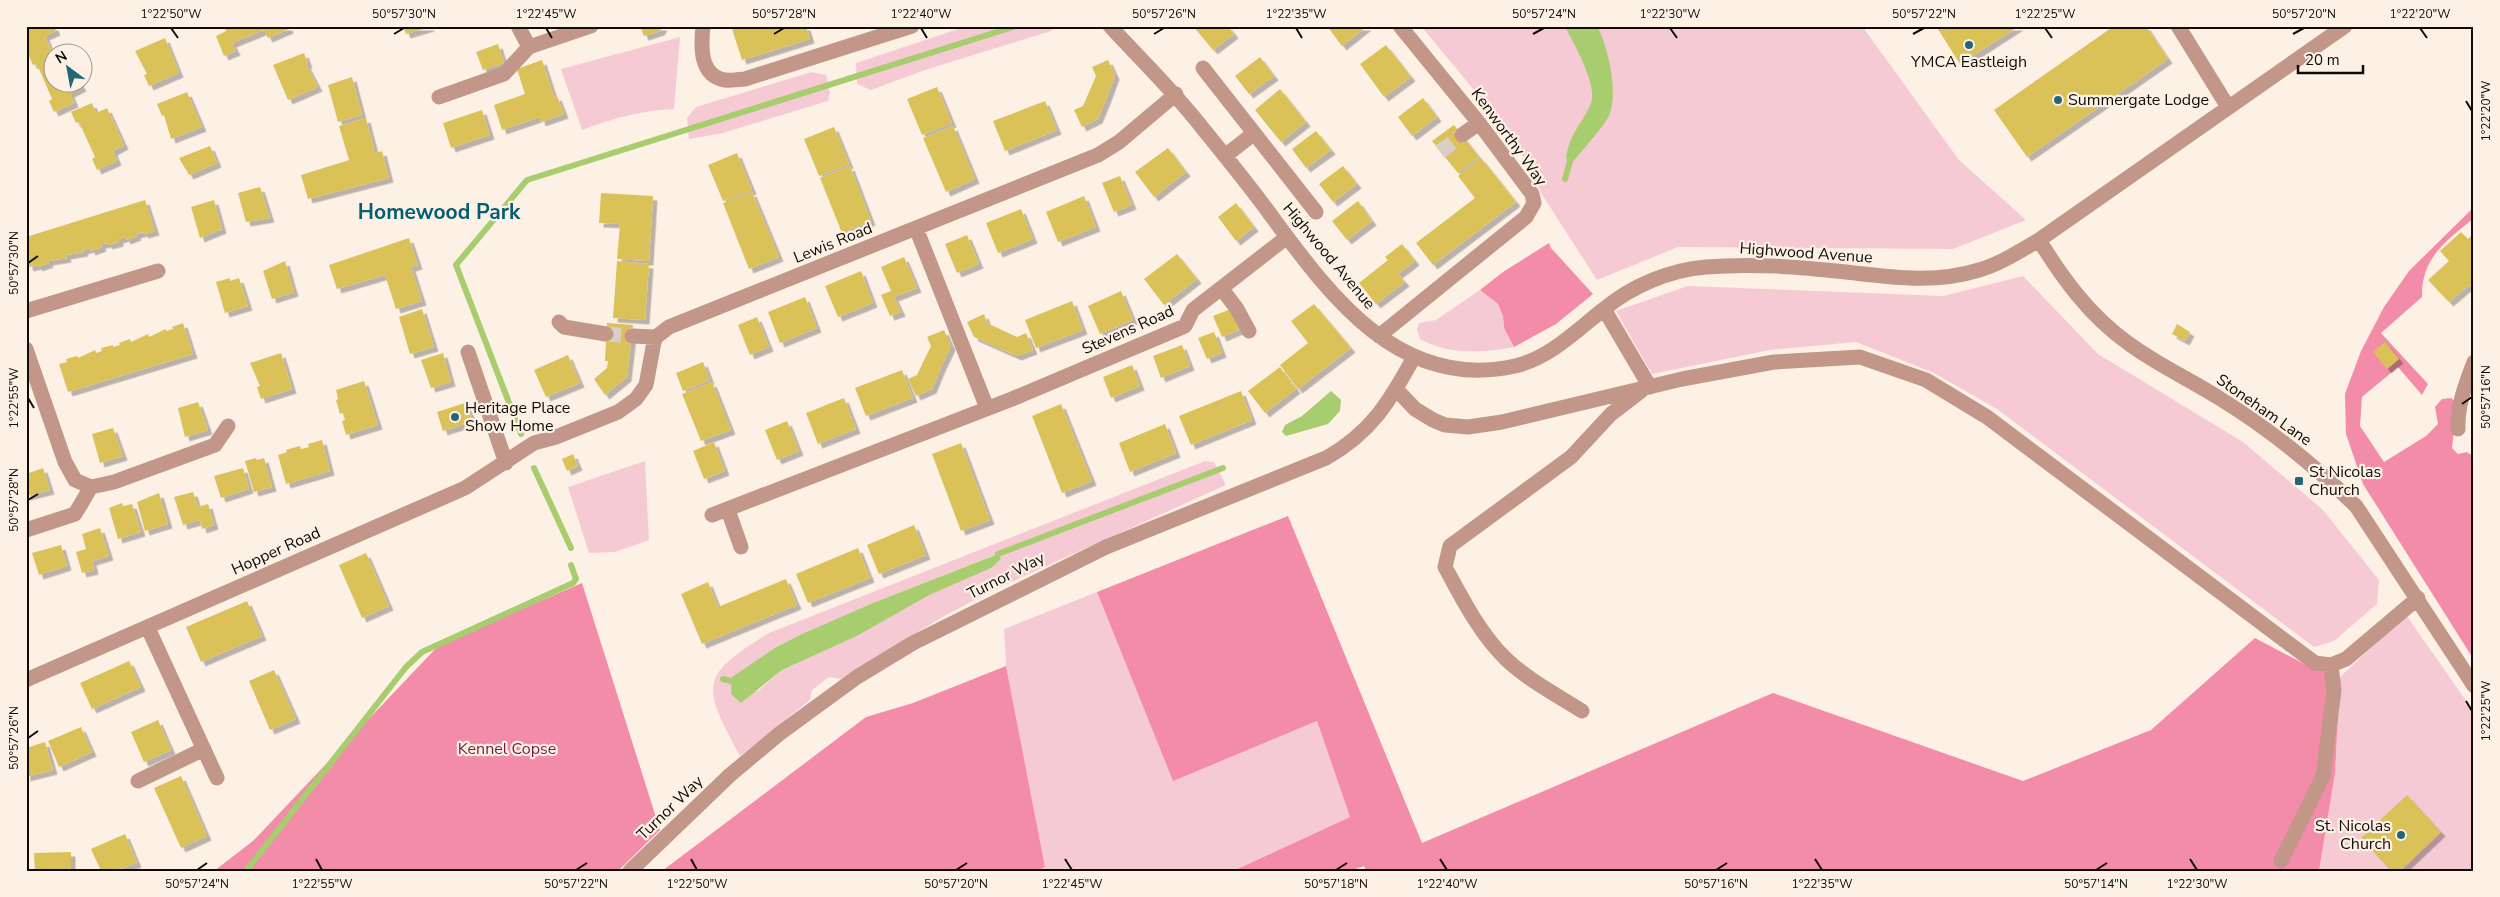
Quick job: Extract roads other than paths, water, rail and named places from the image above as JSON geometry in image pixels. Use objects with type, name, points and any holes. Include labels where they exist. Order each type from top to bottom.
[{"type":"street","points":[[518,26],[529,46]]},
{"type":"street","points":[[438,97],[504,74],[529,46],[591,26]]},
{"type":"street","points":[[703,26],[700,52],[705,64],[713,74],[724,80],[745,79],[912,26]]},
{"type":"street","name":"Highwood Avenue","points":[[1110,26],[1176,94],[1287,237],[1352,315],[1379,336],[1414,357],[1443,365],[1478,370],[1516,366],[1526,363],[1561,343],[1604,309],[1640,286],[1685,269],[1728,265],[1768,265],[1923,279],[1978,271],[2039,240],[2345,26]]},
{"type":"street","name":"Kenworthy Way","points":[[1379,336],[1393,327],[1532,210],[1534,203],[1532,194],[1479,123],[1400,26]]},
{"type":"street","points":[[2178,26],[2228,107]]},
{"type":"street","points":[[1203,68],[1316,212]]},
{"type":"street","name":"Lewis Road","points":[[656,337],[669,327],[1107,150],[1176,94]]},
{"type":"street","points":[[1462,135],[1479,123]]},
{"type":"street","points":[[1225,156],[1253,134]]},
{"type":"street","points":[[916,228],[987,408]]},
{"type":"street","name":"Stevens Road","points":[[712,515],[987,408],[1185,326],[1193,310],[1287,237]]},
{"type":"street","name":"Stoneham Lane","points":[[2039,240],[2057,269],[2087,307],[2120,337],[2220,398],[2288,448],[2338,488],[2356,506],[2474,686]]},
{"type":"street","points":[[26,311],[158,271]]},
{"type":"street","points":[[1222,289],[1237,309],[1249,331]]},
{"type":"street","points":[[1604,309],[1647,388]]},
{"type":"street","points":[[559,322],[564,327],[606,334]]},
{"type":"street","points":[[632,336],[656,337]]},
{"type":"street","name":"Hopper Road","points":[[26,680],[465,488],[534,443],[556,438],[618,412],[636,399],[646,385],[656,337]]},
{"type":"street","points":[[26,349],[65,462],[75,480],[91,487],[114,482],[215,445],[228,426]]},
{"type":"street","points":[[468,352],[506,463]]},
{"type":"street","name":"Turnor Way","points":[[630,871],[730,776],[779,734],[830,696],[885,660],[941,628],[1106,547],[1326,458],[1355,440],[1384,410],[1414,357]]},
{"type":"street","points":[[1396,389],[1415,409],[1433,420],[1444,424],[1468,427],[1502,422],[1647,388],[1774,362],[1860,357],[1926,380],[1987,417],[2315,663],[2331,665],[2346,659],[2418,598]]},
{"type":"street","points":[[2458,429],[2458,415],[2465,386],[2474,362]]},
{"type":"street","points":[[1582,711],[1536,682],[1506,659],[1486,636],[1445,567],[1450,546],[1571,457],[1611,414],[1647,388]]},
{"type":"street","points":[[26,530],[75,514],[91,487]]},
{"type":"street","points":[[728,510],[741,547]]},
{"type":"street","points":[[148,628],[217,778]]},
{"type":"street","points":[[2281,861],[2323,776],[2334,690],[2331,665]]},
{"type":"street","points":[[138,781],[204,749]]},
{"type":"waterway","points":[[521,434],[456,265],[527,180],[1016,26]]},
{"type":"waterway","points":[[1565,179],[1570,161]]},
{"type":"waterway","points":[[534,468],[571,548]]},
{"type":"waterway","points":[[998,554],[1223,468]]},
{"type":"waterway","points":[[246,871],[406,667],[422,652],[573,583],[576,579],[571,565]]},
{"type":"waterway","points":[[723,679],[731,681]]},
{"type":"tunnel","points":[[1440,152],[1462,135]]},
{"type":"tunnel","points":[[606,334],[632,336]]},
{"type":"place","name":"YMCA Eastleigh","points":[[1969,45]]},
{"type":"place","name":"Summergate Lodge","points":[[2058,100]]},
{"type":"place","name":"Heritage Place Show Home","points":[[455,417]]},
{"type":"place","name":"St Nicolas Church","points":[[2299,481]]},
{"type":"place","name":"St. Nicolas Church","points":[[2401,835]]},
{"type":"district","name":"Homewood Park","points":[[439,212]]},
{"type":"park label","name":"Kennel Copse","points":[[507,749]]}]
